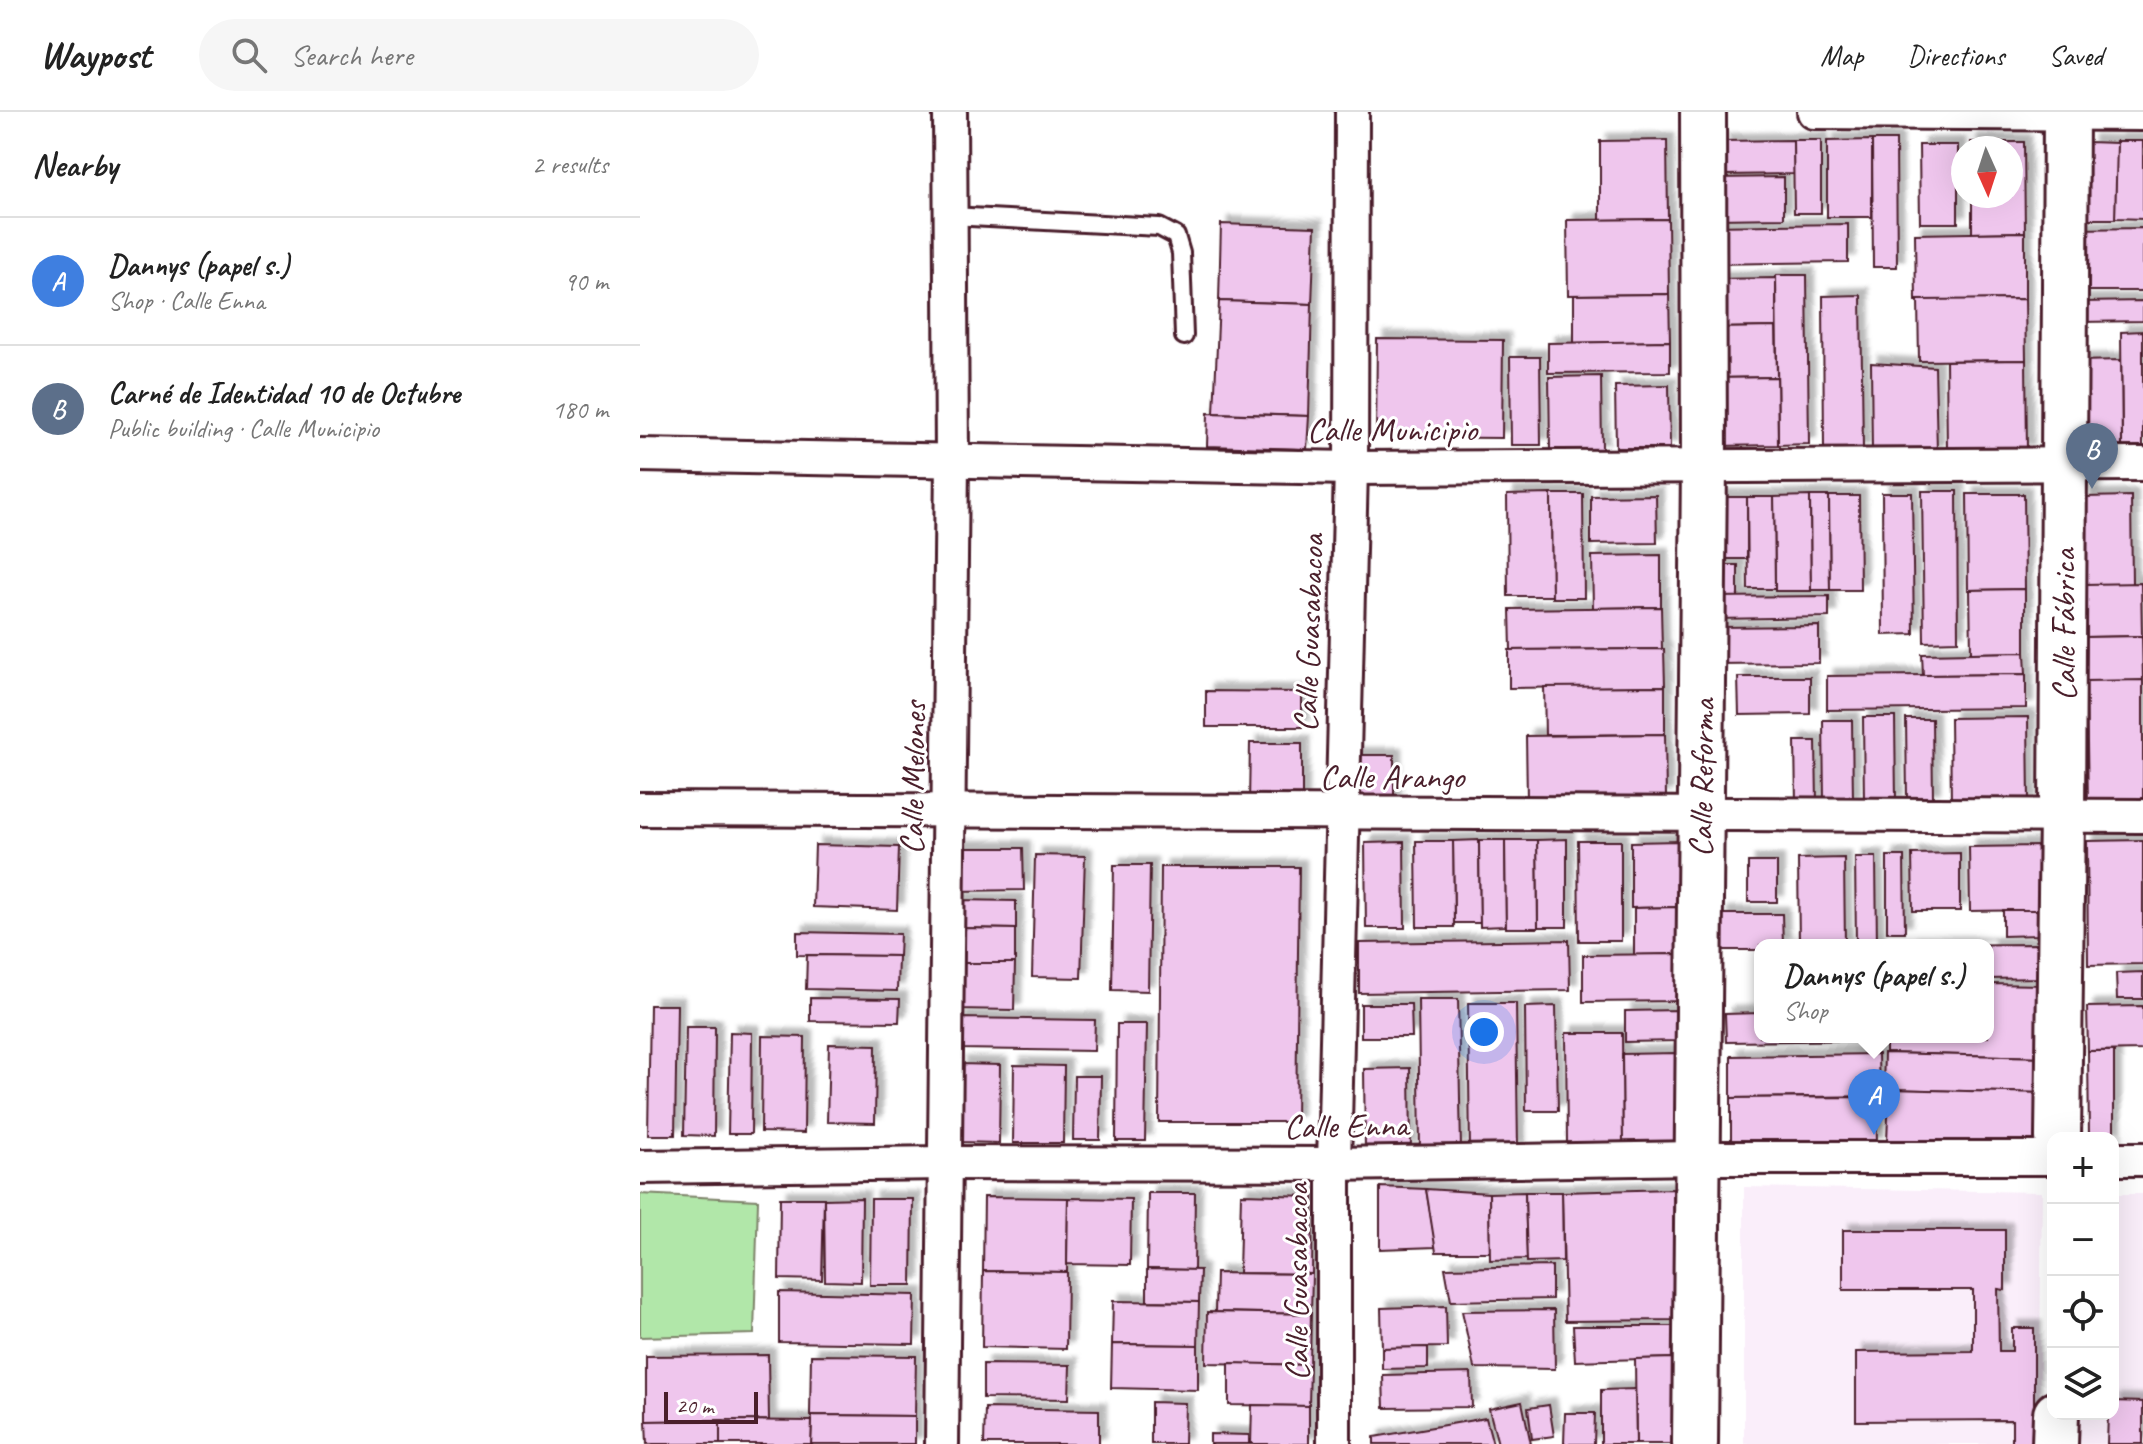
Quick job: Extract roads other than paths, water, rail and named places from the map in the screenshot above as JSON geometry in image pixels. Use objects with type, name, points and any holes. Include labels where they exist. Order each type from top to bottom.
[{"type":"street","name":"Calle Melones","points":[[942,1444],[952,459],[950,112]]},
{"type":"street","name":"Calle Guasabacoa","points":[[1334,1444],[1334,1164],[1351,468],[1352,112]]},
{"type":"street","name":"Calle Reforma","points":[[1695,1444],[1704,465],[1703,112]]},
{"type":"street","points":[[1814,112],[2143,114]]},
{"type":"street","name":"Calle Fábrica","points":[[2058,1132],[2066,113]]},
{"type":"street","name":"Calle Municipio","points":[[640,455],[1351,468],[2143,464]]},
{"type":"street","name":"Calle Arango","points":[[640,809],[2143,816]]},
{"type":"street","name":"Calle Enna","points":[[640,1167],[2047,1158]]},
{"type":"street","points":[[2119,1159],[2143,1159]]},
{"type":"street","points":[[2055,1444],[2056,1420]]},
{"type":"lane","points":[[951,216],[1159,227],[1176,236],[1181,253],[1184,336]]},
{"type":"place","name":"Carné de Identidad 10 de Octubre","points":[[2092,489]]},
{"type":"place","name":"Dannys (papel s.)","points":[[1874,1135]]}]
